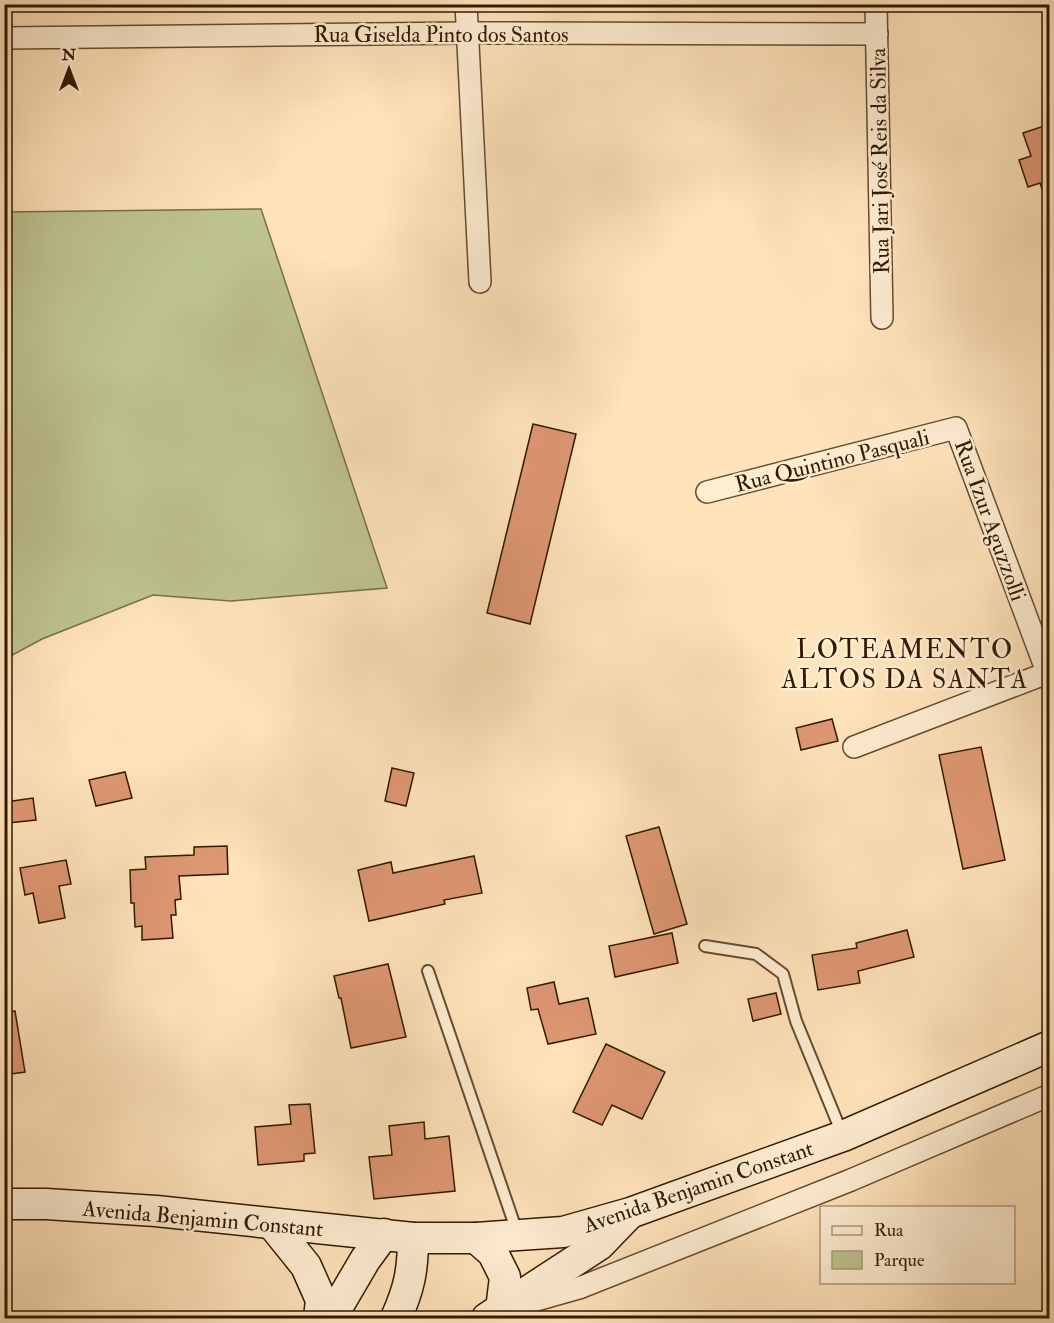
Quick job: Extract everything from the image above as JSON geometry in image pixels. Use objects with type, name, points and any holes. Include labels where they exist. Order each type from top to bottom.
[{"type":"main road","name":"Avenida Benjamin Constant","points":[[4,1204],[46,1204],[156,1211],[273,1225],[398,1236],[476,1238],[563,1232],[630,1213],[843,1136],[1050,1046]]},
{"type":"main road","points":[[498,1316],[599,1245],[630,1213]]},
{"type":"main road","points":[[273,1225],[306,1266],[321,1300],[319,1318]]},
{"type":"main road","points":[[331,1318],[365,1260],[398,1236],[413,1258],[409,1289],[396,1318]]},
{"type":"main road","points":[[476,1238],[493,1253],[505,1277],[498,1316]]},
{"type":"street","points":[[466,4],[480,282]]},
{"type":"street","name":"Rua Jari José Reis da Silva","points":[[876,4],[882,318]]},
{"type":"street","name":"Rua Giselda Pinto dos Santos","points":[[4,38],[468,33],[877,34]]},
{"type":"street","name":"Rua Quintino Pasquali","points":[[707,492],[957,428]]},
{"type":"street","name":"Rua Izur Aguzzolli","points":[[957,428],[1048,677]]},
{"type":"street","points":[[854,747],[1048,677]]},
{"type":"street","name":"Avenida Benjamin Constant","points":[[498,1316],[579,1288],[851,1180],[1050,1095]]},
{"type":"lane","points":[[705,946],[756,954],[783,974],[796,1021],[843,1136]]},
{"type":"lane","points":[[428,971],[518,1236]]},
{"type":"green space","points":[[261,209],[387,588],[231,601],[153,595],[42,639],[5,659],[5,212]]},
{"type":"building","points":[[1050,124],[1050,201],[1046,201],[1040,183],[1028,187],[1019,160],[1031,156],[1023,133]]},
{"type":"building","points":[[533,424],[576,434],[530,624],[487,613]]},
{"type":"building","points":[[832,719],[838,741],[801,750],[796,728]]},
{"type":"building","points":[[981,747],[1005,860],[963,869],[939,755]]},
{"type":"building","points":[[392,768],[414,773],[406,806],[385,801]]},
{"type":"building","points":[[125,772],[132,798],[96,806],[89,780]]},
{"type":"building","points":[[33,798],[36,820],[8,823],[6,802]]},
{"type":"building","points":[[659,827],[687,924],[654,934],[626,836]]},
{"type":"building","points":[[227,846],[228,874],[179,876],[181,899],[175,900],[176,915],[171,915],[173,938],[142,940],[142,926],[135,927],[134,903],[131,903],[130,870],[146,869],[145,857],[194,855],[194,847]]},
{"type":"building","points":[[474,856],[482,893],[444,900],[445,904],[369,921],[358,870],[391,862],[393,873]]},
{"type":"building","points":[[66,860],[71,884],[59,886],[65,918],[39,923],[33,893],[25,895],[20,868]]},
{"type":"building","points":[[907,930],[914,957],[858,971],[860,983],[818,990],[812,955],[857,948],[856,943]]},
{"type":"building","points":[[672,933],[678,963],[615,977],[609,946]]},
{"type":"building","points":[[388,964],[406,1037],[351,1048],[334,976]]},
{"type":"building","points":[[554,982],[559,1004],[588,998],[596,1034],[548,1044],[538,1009],[531,1010],[527,988]]},
{"type":"building","points":[[776,993],[781,1014],[753,1021],[748,999]]},
{"type":"building","points":[[15,1011],[25,1072],[4,1075],[4,1012]]},
{"type":"building","points":[[606,1044],[665,1072],[642,1119],[612,1105],[602,1125],[573,1112]]},
{"type":"building","points":[[310,1104],[315,1153],[304,1154],[304,1161],[258,1165],[255,1127],[291,1124],[289,1105]]},
{"type":"building","points":[[424,1122],[425,1139],[449,1136],[455,1191],[374,1199],[369,1157],[392,1155],[389,1126]]},
{"type":"district","name":"LOTEAMENTO ALTOS DA SANTA","points":[[905,664]]}]
